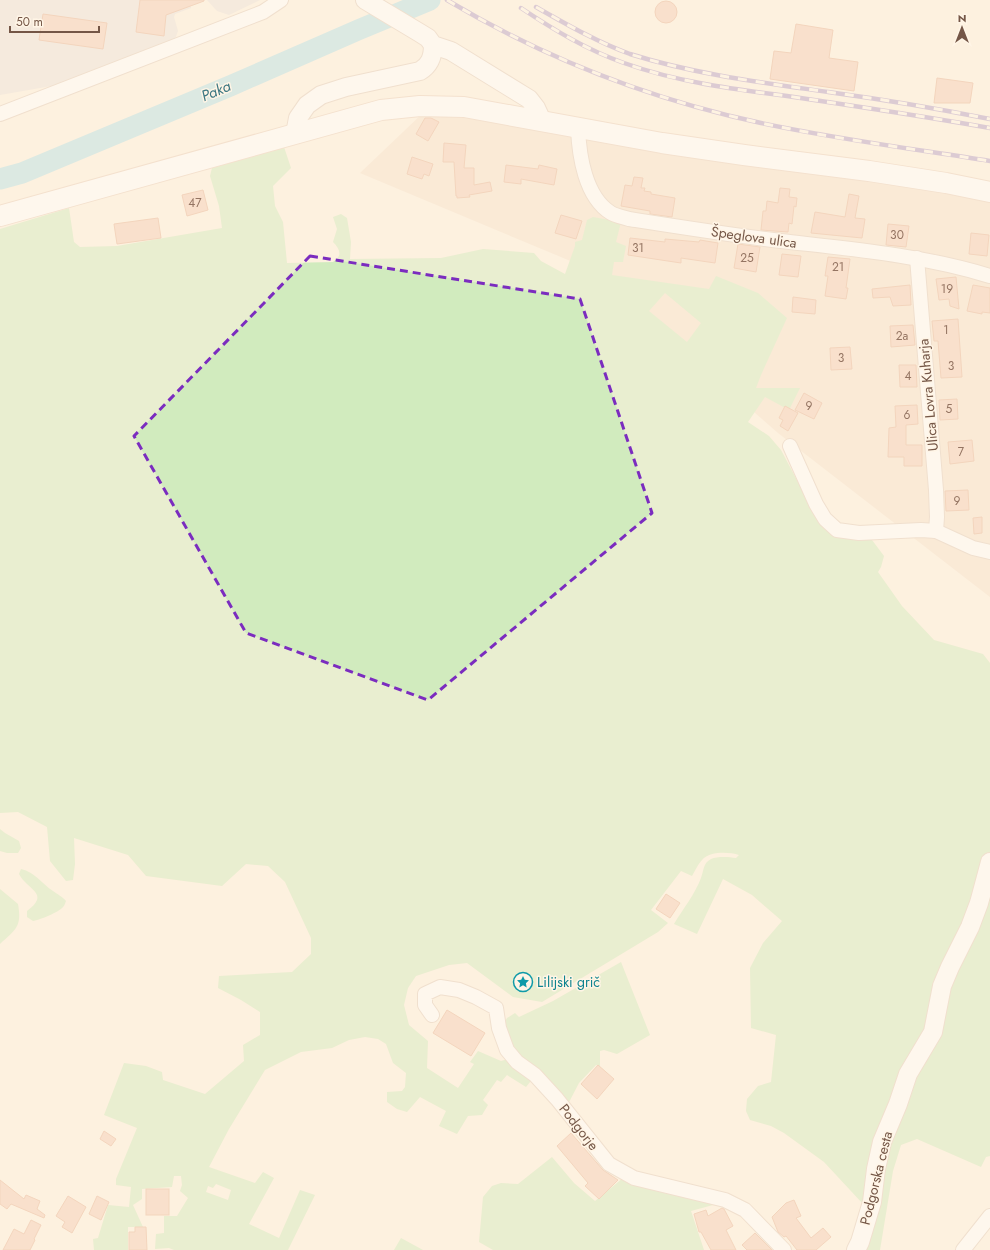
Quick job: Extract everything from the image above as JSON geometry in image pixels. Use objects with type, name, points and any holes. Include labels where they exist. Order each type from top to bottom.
[{"type":"main road","points":[[0,216],[381,110],[420,106],[464,107],[721,152],[869,171],[946,183],[990,192]]},
{"type":"street","points":[[0,114],[263,12],[281,0]]},
{"type":"street","points":[[365,0],[426,39],[451,51],[529,99],[536,108],[542,120]]},
{"type":"street","points":[[295,134],[298,118],[307,105],[321,95],[346,87],[420,71],[426,67],[433,54],[426,39]]},
{"type":"street","name":"Špeglova ulica","points":[[578,128],[582,163],[594,195],[598,201],[612,213],[629,219],[751,238],[917,258],[968,269],[990,276]]},
{"type":"street","name":"Ulica Lovra Kuharja","points":[[917,258],[936,490],[936,531]]},
{"type":"street","points":[[790,446],[816,504],[825,519],[837,530],[859,533],[921,530],[936,531],[973,548],[990,552]]},
{"type":"street","name":"Podgorska cesta","points":[[856,1250],[860,1242],[872,1202],[876,1169],[882,1142],[898,1104],[908,1074],[933,1032],[942,986],[970,927],[979,903],[990,862]]},
{"type":"street","name":"Podgorje","points":[[432,1015],[424,1005],[426,994],[440,987],[459,990],[496,1008],[499,1028],[507,1050],[518,1062],[536,1075],[558,1099],[608,1164],[634,1178],[725,1200],[745,1210],[784,1250]]},
{"type":"street","points":[[963,1250],[990,1216]]},
{"type":"highlighted area","points":[[310,256],[580,299],[652,513],[428,700],[246,633],[134,436]]},
{"type":"shaded area","points":[[0,0],[195,0],[190,2],[191,8],[175,14],[174,17],[178,31],[175,39],[63,84],[0,95]]},
{"type":"shaded area","points":[[207,0],[260,0],[229,15],[217,11]]},
{"type":"shaded area","points":[[424,112],[990,197],[990,597],[778,433],[592,270],[360,173]]},
{"type":"green space","points":[[284,147],[291,168],[273,186],[275,206],[283,222],[287,263],[333,262],[336,260],[339,255],[339,250],[333,242],[337,229],[333,217],[341,214],[347,218],[351,242],[350,259],[441,258],[483,249],[534,253],[541,261],[565,274],[575,242],[582,240],[587,220],[593,217],[621,222],[616,242],[626,246],[623,262],[614,262],[612,275],[709,289],[716,276],[758,293],[787,318],[756,388],[800,388],[789,410],[765,397],[748,422],[769,436],[781,450],[815,514],[869,536],[884,556],[878,572],[902,606],[934,640],[983,654],[990,663],[990,1156],[986,1157],[981,1167],[917,1139],[901,1145],[893,1171],[880,1250],[856,1250],[863,1204],[824,1162],[784,1133],[771,1126],[750,1120],[746,1111],[747,1099],[758,1086],[771,1082],[776,1035],[751,1028],[750,968],[763,943],[782,921],[752,895],[723,879],[697,934],[674,924],[696,890],[706,863],[714,858],[736,858],[739,855],[725,853],[705,857],[699,863],[692,876],[681,871],[651,910],[668,923],[658,932],[542,1002],[513,997],[467,963],[449,965],[416,976],[408,988],[404,1005],[409,1025],[428,1041],[427,1068],[458,1088],[474,1064],[470,1062],[478,1051],[501,1061],[508,1059],[534,1077],[526,1087],[507,1075],[501,1082],[497,1080],[483,1100],[488,1105],[482,1115],[468,1116],[457,1134],[439,1126],[446,1111],[420,1097],[407,1112],[397,1109],[387,1102],[387,1092],[402,1091],[405,1087],[406,1073],[393,1063],[386,1044],[378,1039],[365,1037],[349,1040],[332,1048],[301,1052],[265,1070],[229,1129],[209,1167],[255,1183],[263,1172],[274,1178],[249,1224],[279,1238],[300,1190],[315,1195],[288,1250],[155,1249],[156,1234],[164,1233],[164,1216],[177,1216],[188,1198],[180,1191],[182,1185],[181,1176],[174,1176],[172,1187],[142,1189],[142,1199],[133,1205],[143,1227],[128,1227],[128,1250],[94,1250],[93,1239],[98,1238],[108,1205],[129,1207],[131,1187],[116,1185],[116,1179],[137,1128],[104,1115],[124,1063],[146,1066],[162,1072],[163,1080],[205,1094],[244,1061],[243,1045],[260,1035],[260,1012],[218,988],[219,976],[292,972],[311,954],[311,938],[285,882],[268,866],[246,864],[222,886],[146,876],[128,855],[74,838],[75,864],[73,880],[66,881],[50,861],[47,827],[18,812],[0,813],[0,229],[69,208],[74,242],[80,247],[117,246],[222,228],[219,206],[210,176],[212,168]],"holes":[[[665,293],[701,323],[687,342],[649,311]],[[216,1184],[231,1190],[228,1200],[206,1192],[208,1186],[213,1188]]]},
{"type":"green space","points":[[0,829],[19,841],[21,848],[18,853],[7,853],[0,851]]},
{"type":"green space","points":[[21,869],[34,875],[63,898],[66,901],[65,905],[54,913],[33,921],[27,917],[27,911],[34,905],[37,900],[37,896],[19,874]]},
{"type":"green space","points":[[0,889],[18,904],[19,918],[14,931],[0,944]]},
{"type":"green space","points":[[621,962],[650,1035],[617,1054],[604,1050],[600,1051],[600,1067],[596,1065],[579,1083],[567,1106],[518,1056],[503,1025],[507,1018],[515,1013],[519,1017],[553,1001]]},
{"type":"green space","points":[[552,1157],[574,1183],[595,1201],[623,1178],[719,1199],[713,1205],[691,1211],[704,1250],[493,1250],[479,1242],[483,1197],[492,1186],[501,1183],[518,1184]]},
{"type":"green space","points":[[401,1238],[423,1250],[394,1250]]},
{"type":"building","points":[[140,0],[204,1],[166,15],[164,36],[136,32]]},
{"type":"building","points":[[662,1],[670,1],[677,8],[677,16],[670,23],[662,23],[655,16],[655,8]]},
{"type":"building","points":[[43,14],[107,23],[103,49],[39,40]]},
{"type":"building","points":[[796,24],[833,30],[829,58],[858,62],[854,91],[770,79],[774,51],[791,53]]},
{"type":"building","points":[[937,78],[973,83],[970,103],[934,103]]},
{"type":"building","points":[[425,118],[431,118],[439,122],[428,141],[416,134]]},
{"type":"building","points":[[444,143],[466,145],[464,168],[474,168],[474,185],[490,182],[492,191],[469,195],[470,197],[457,198],[454,162],[443,162]]},
{"type":"building","points":[[412,157],[433,164],[429,176],[424,174],[422,179],[407,174]]},
{"type":"building","points":[[506,165],[538,169],[539,165],[557,169],[554,185],[521,179],[521,184],[504,182]]},
{"type":"building","points":[[634,177],[643,178],[641,188],[645,188],[644,191],[651,192],[651,194],[675,198],[672,217],[650,214],[650,211],[621,206],[625,185],[632,186]]},
{"type":"building","points":[[780,188],[790,189],[789,197],[797,198],[796,207],[794,206],[792,224],[789,223],[788,232],[761,230],[763,211],[766,211],[767,201],[778,203]]},
{"type":"building","points":[[203,190],[208,210],[187,216],[182,195]]},
{"type":"building","points":[[849,194],[859,196],[855,218],[865,219],[862,238],[811,233],[815,212],[845,217]]},
{"type":"building","points":[[561,215],[582,221],[576,239],[555,233]]},
{"type":"building","points":[[158,218],[161,238],[117,244],[114,224]]},
{"type":"building","points":[[888,224],[909,226],[906,247],[886,245]]},
{"type":"building","points":[[971,233],[989,235],[987,256],[969,254]]},
{"type":"building","points":[[630,238],[665,242],[665,239],[699,242],[700,240],[718,243],[715,263],[681,258],[681,263],[628,255]]},
{"type":"building","points":[[738,244],[760,247],[756,272],[734,268]]},
{"type":"building","points":[[782,254],[801,256],[798,277],[779,275]]},
{"type":"building","points":[[828,257],[850,259],[846,299],[825,296],[828,276],[825,276]]},
{"type":"building","points":[[956,277],[959,309],[950,306],[949,299],[939,300],[936,279]]},
{"type":"building","points":[[910,285],[911,305],[893,306],[890,297],[873,298],[872,289]]},
{"type":"building","points":[[973,285],[990,288],[990,313],[982,312],[982,314],[967,311]]},
{"type":"building","points":[[793,297],[816,300],[815,314],[792,312]]},
{"type":"building","points":[[958,319],[962,377],[941,378],[938,341],[934,341],[932,321]]},
{"type":"building","points":[[913,325],[915,345],[891,347],[890,326]]},
{"type":"building","points":[[850,347],[852,369],[831,370],[830,348]]},
{"type":"building","points":[[899,365],[916,365],[917,387],[900,387]]},
{"type":"building","points":[[804,393],[822,403],[814,419],[795,410]]},
{"type":"building","points":[[957,399],[958,419],[940,420],[939,400]]},
{"type":"building","points":[[917,405],[918,424],[906,425],[906,445],[922,445],[922,466],[904,466],[904,457],[888,457],[889,428],[896,427],[895,406]]},
{"type":"building","points":[[785,406],[798,413],[788,431],[780,426],[783,420],[779,418]]},
{"type":"building","points":[[972,440],[974,461],[950,464],[948,442]]},
{"type":"building","points":[[968,490],[969,510],[946,511],[945,491]]},
{"type":"building","points":[[982,517],[982,533],[974,534],[973,518]]},
{"type":"building","points":[[666,894],[680,903],[670,918],[656,909]]},
{"type":"building","points":[[447,1010],[485,1033],[471,1056],[433,1033]]},
{"type":"building","points":[[598,1065],[614,1079],[597,1099],[581,1084]]},
{"type":"building","points":[[104,1131],[116,1139],[111,1146],[100,1139]]},
{"type":"building","points":[[571,1133],[603,1170],[618,1180],[599,1199],[585,1186],[588,1183],[557,1146]]},
{"type":"building","points":[[0,1180],[24,1199],[26,1195],[40,1201],[37,1209],[45,1215],[44,1218],[11,1204],[7,1209],[0,1204]]},
{"type":"building","points":[[146,1189],[169,1189],[169,1215],[146,1215]]},
{"type":"building","points":[[68,1196],[86,1207],[72,1233],[62,1227],[65,1222],[56,1216]]},
{"type":"building","points":[[97,1196],[109,1202],[101,1220],[89,1214]]},
{"type":"building","points":[[794,1200],[801,1216],[796,1218],[811,1238],[823,1228],[831,1237],[816,1250],[797,1250],[786,1236],[784,1237],[778,1232],[772,1217],[786,1203]]},
{"type":"building","points":[[722,1208],[733,1226],[726,1230],[736,1250],[711,1250],[701,1232],[699,1232],[694,1214],[706,1210],[708,1216]]},
{"type":"building","points":[[31,1220],[41,1225],[30,1250],[3,1250],[14,1229],[24,1234]]},
{"type":"building","points":[[135,1227],[146,1227],[147,1250],[129,1250],[129,1232],[135,1232]]},
{"type":"building","points":[[755,1233],[772,1250],[747,1250],[742,1245]]},
{"type":"waterway","name":"Paka","points":[[0,179],[22,173],[430,0]]},
{"type":"railway","points":[[447,0],[521,40],[560,58],[638,89],[679,102],[789,129],[990,161]]},
{"type":"railway","points":[[536,7],[606,44],[630,54],[681,68],[732,78],[932,108],[990,119]]},
{"type":"railway","points":[[521,8],[558,32],[584,46],[610,58],[644,70],[684,80],[725,87],[863,107],[990,128]]},
{"type":"place","name":"Lilijski grič","points":[[523,982]]}]
